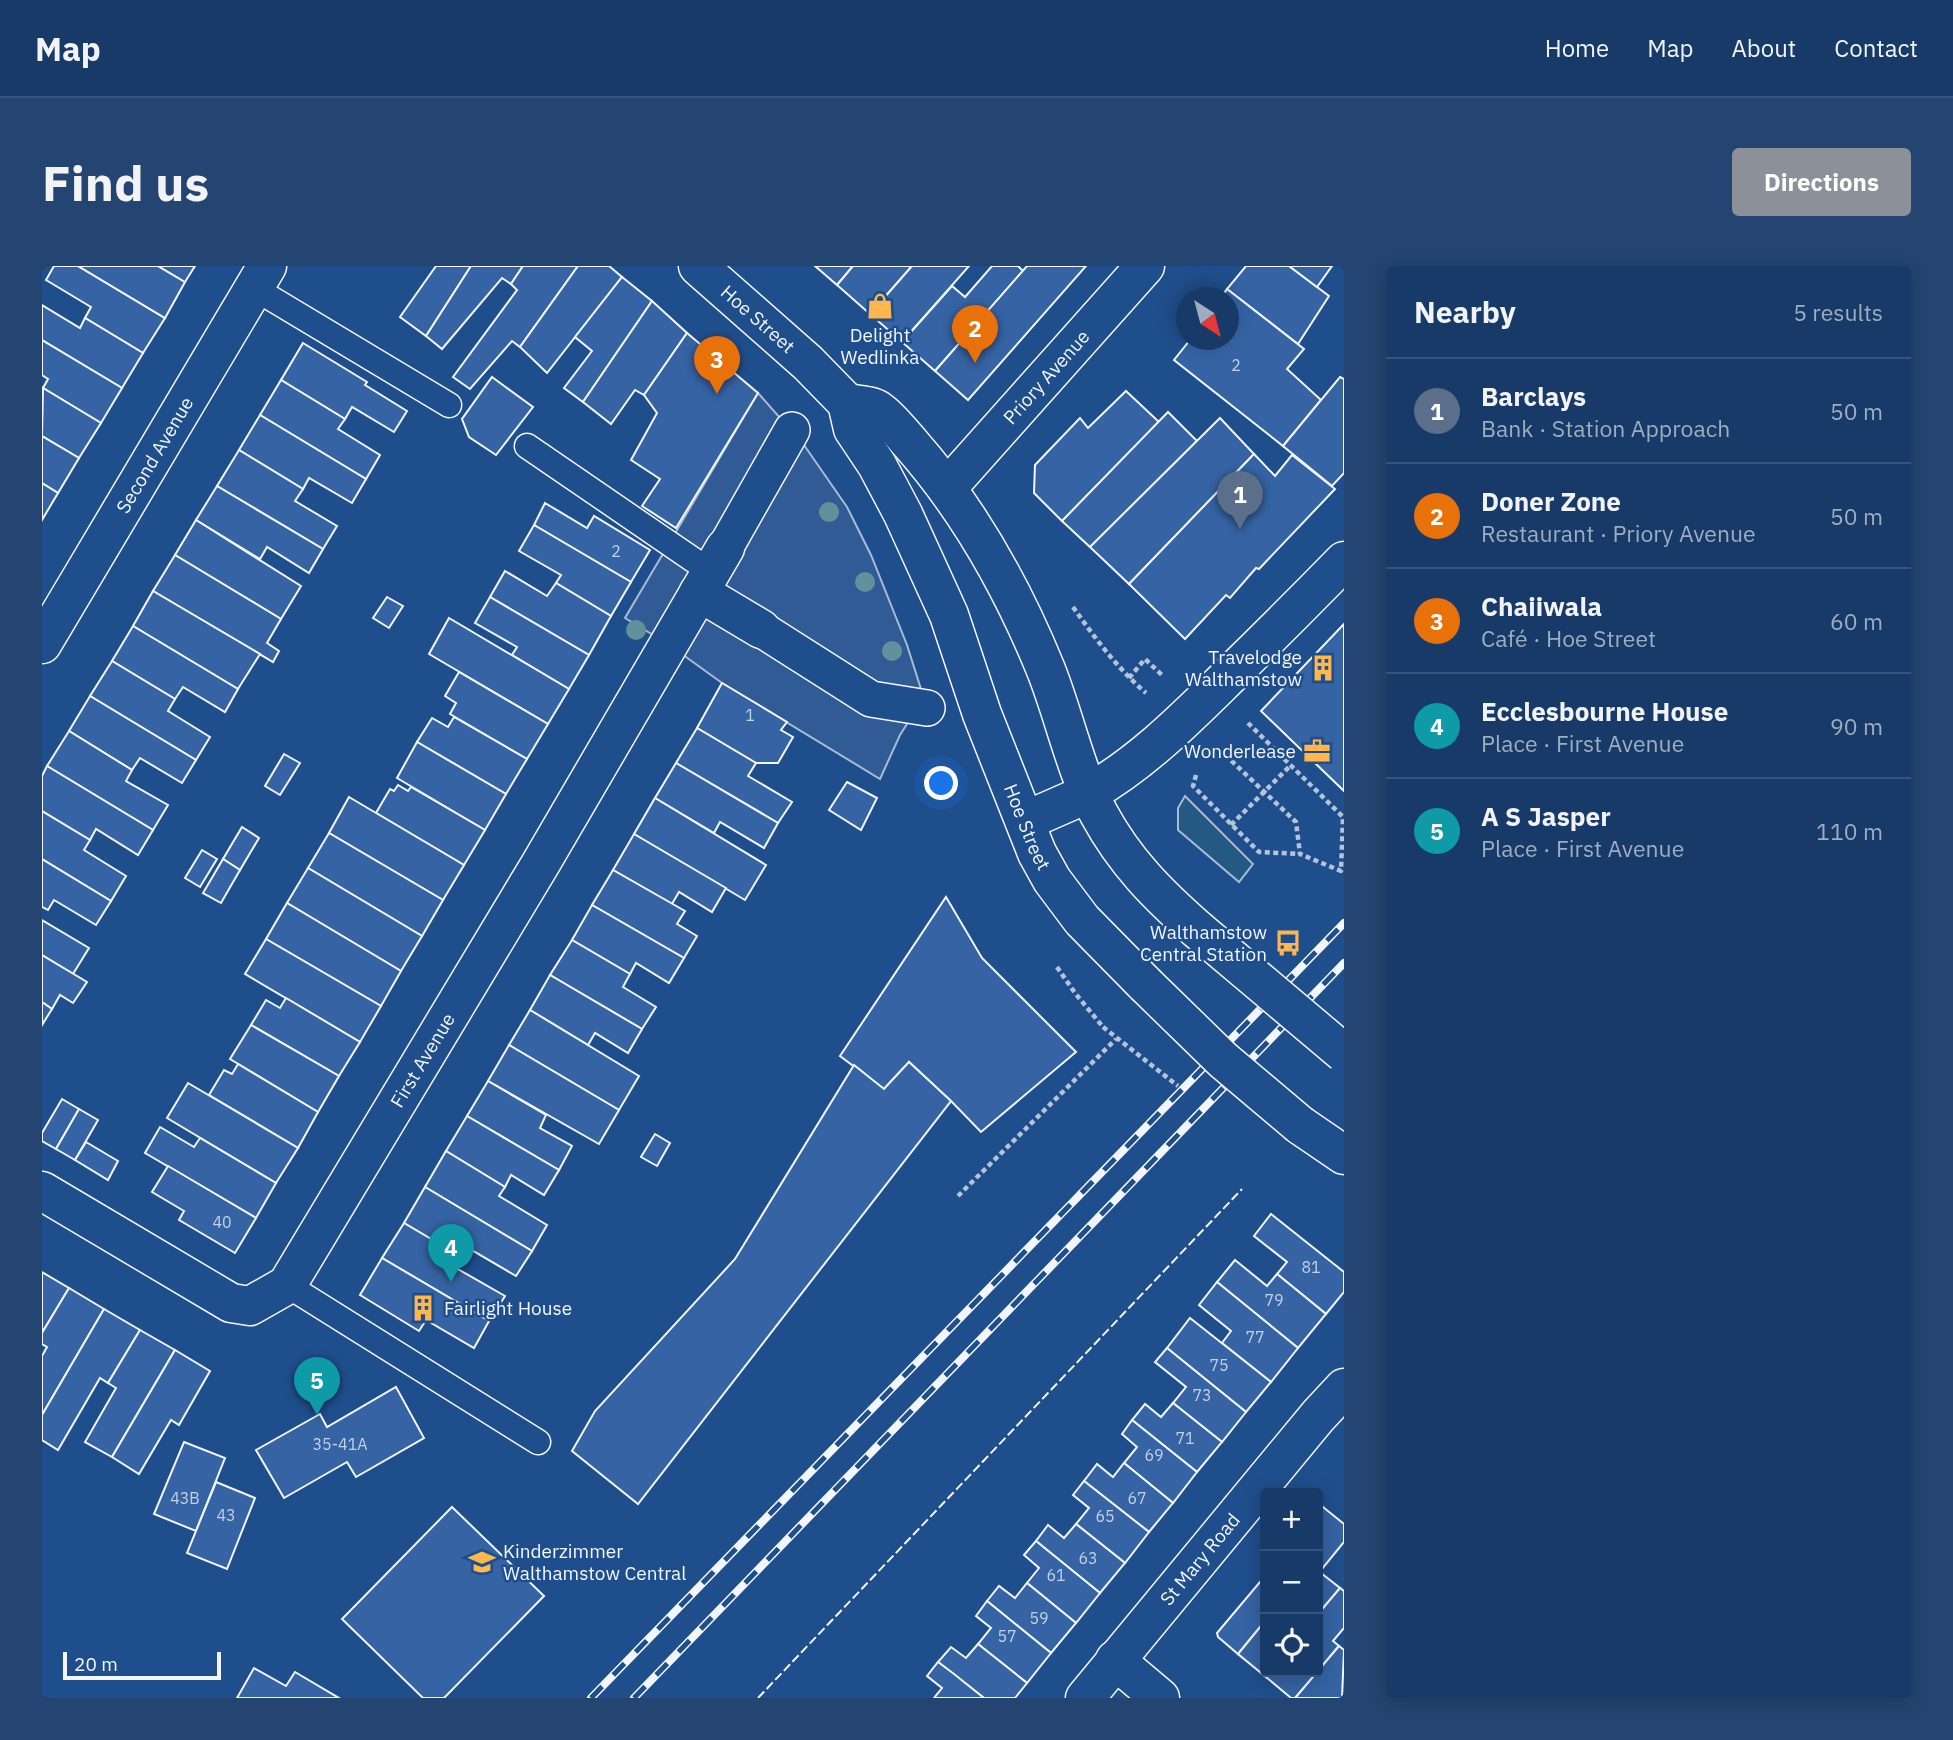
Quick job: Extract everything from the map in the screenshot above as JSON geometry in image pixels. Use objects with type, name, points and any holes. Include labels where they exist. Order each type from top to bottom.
[{"type":"street","name":"Hoe Street","points":[[698,266],[808,363],[847,403],[853,429],[877,465],[913,535],[949,615],[982,714],[1037,853],[1052,880],[1082,920],[1223,1060],[1300,1125],[1344,1155]]},
{"type":"street","name":"Priory Avenue","points":[[913,535],[931,505],[1145,266]]},
{"type":"street","name":"Second Avenue","points":[[42,644],[261,277]]},
{"type":"street","points":[[847,403],[877,408],[947,488],[996,565],[1046,670],[1089,793],[1099,815],[1133,867],[1157,895],[1344,1053]]},
{"type":"street","points":[[792,430],[712,571],[761,629],[871,699],[927,708]]},
{"type":"street","points":[[1025,821],[1089,793],[1153,750],[1344,562]]},
{"type":"street","name":"First Avenue","points":[[42,1191],[231,1303],[250,1306],[287,1285],[541,863],[712,571]]},
{"type":"street","name":"St Mary Road","points":[[1085,1698],[1344,1388]]},
{"type":"street","points":[[1115,1660],[1160,1698]]},
{"type":"lane","points":[[261,277],[449,405]]},
{"type":"lane","points":[[527,446],[712,571]]},
{"type":"lane","points":[[287,1285],[538,1442]]},
{"type":"path","points":[[1072,606],[1129,678],[1145,659]]},
{"type":"path","points":[[1200,764],[1193,786],[1259,852],[1300,854],[1341,871],[1343,817],[1247,721],[1236,727]]},
{"type":"path","points":[[1215,747],[1223,751],[1296,822],[1300,854]]},
{"type":"path","points":[[1231,825],[1290,766]]},
{"type":"path","points":[[958,1196],[1116,1039]]},
{"type":"shaded area","points":[[758,393],[804,445],[847,507],[871,555],[907,645],[927,708],[916,710],[900,735],[880,779],[722,683],[668,644],[625,618]]},
{"type":"shaded area","points":[[1185,796],[1253,864],[1239,882],[1178,830],[1178,808]]},
{"type":"building","points":[[54,266],[78,266],[165,318],[143,353],[85,318],[91,307],[46,280]]},
{"type":"building","points":[[78,266],[158,266],[185,282],[165,318]]},
{"type":"building","points":[[158,266],[195,266],[185,282]]},
{"type":"building","points":[[436,266],[471,266],[426,336],[400,317]]},
{"type":"building","points":[[471,266],[523,266],[511,284],[502,278],[442,349],[426,336]]},
{"type":"building","points":[[523,266],[578,266],[520,347],[512,341],[470,389],[453,377],[517,290],[511,284]]},
{"type":"building","points":[[578,266],[609,266],[622,277],[547,373],[520,347]]},
{"type":"building","points":[[815,266],[853,266],[837,285]]},
{"type":"building","points":[[853,266],[912,266],[870,314],[837,285]]},
{"type":"building","points":[[912,266],[969,266],[902,342],[870,314]]},
{"type":"building","points":[[992,266],[1018,266],[1023,271],[935,371],[902,342],[952,286],[965,297]]},
{"type":"building","points":[[1027,266],[1086,266],[968,400],[935,371]]},
{"type":"building","points":[[1246,266],[1289,266],[1329,296],[1298,344],[1239,298],[1239,287],[1229,287]]},
{"type":"building","points":[[1289,266],[1332,266],[1317,287]]},
{"type":"building","points":[[622,277],[652,301],[583,402],[564,388],[592,351],[575,337]]},
{"type":"building","points":[[1239,298],[1304,349],[1287,369],[1321,400],[1283,446],[1174,360],[1182,350],[1239,350]]},
{"type":"building","points":[[652,301],[687,333],[644,395],[635,390],[611,424],[583,402]]},
{"type":"building","points":[[42,305],[80,328],[85,318],[143,353],[122,388],[42,340]]},
{"type":"building","points":[[687,333],[758,393],[676,528],[642,506],[660,479],[631,460],[657,413],[644,395]]},
{"type":"building","points":[[42,340],[122,388],[101,423],[43,388],[48,379],[42,375]]},
{"type":"building","points":[[303,343],[367,382],[365,385],[407,411],[394,432],[352,407],[345,419],[281,380]]},
{"type":"building","points":[[492,377],[533,407],[496,455],[469,437],[462,419]]},
{"type":"building","points":[[1340,377],[1344,379],[1344,473],[1332,486],[1283,446]]},
{"type":"building","points":[[281,380],[345,419],[338,429],[380,455],[366,479],[260,415]]},
{"type":"building","points":[[43,388],[101,423],[79,458],[42,436]]},
{"type":"building","points":[[1126,391],[1159,422],[1062,521],[1034,493],[1035,465],[1080,418],[1088,428]]},
{"type":"building","points":[[1168,412],[1197,441],[1090,547],[1062,521]]},
{"type":"building","points":[[260,415],[366,479],[352,503],[309,478],[303,489],[239,450]]},
{"type":"building","points":[[1220,418],[1254,454],[1129,584],[1090,547]]},
{"type":"building","points":[[42,436],[79,458],[58,493],[42,483]]},
{"type":"building","points":[[239,450],[303,489],[295,501],[337,526],[323,549],[217,486]]},
{"type":"building","points":[[1254,454],[1275,476],[1292,455],[1335,489],[1230,598],[1226,595],[1185,639],[1129,584]]},
{"type":"building","points":[[42,483],[58,493],[42,520]]},
{"type":"building","points":[[217,486],[323,549],[309,573],[267,547],[260,559],[196,520]]},
{"type":"building","points":[[545,503],[587,528],[594,516],[650,550],[631,582],[534,525]]},
{"type":"building","points":[[196,520],[301,586],[281,619],[175,555]]},
{"type":"building","points":[[534,525],[631,582],[611,616],[556,583],[561,575],[519,551]]},
{"type":"building","points":[[175,555],[281,619],[267,643],[279,651],[273,662],[153,591]]},
{"type":"building","points":[[505,571],[547,596],[556,583],[611,616],[589,655],[490,597]]},
{"type":"building","points":[[153,591],[260,654],[238,689],[133,626]]},
{"type":"building","points":[[387,597],[403,606],[389,628],[373,618]]},
{"type":"building","points":[[490,597],[589,655],[569,689],[512,655],[517,647],[475,623]]},
{"type":"building","points":[[449,618],[569,689],[548,724],[429,654]]},
{"type":"building","name":"Travelodge Walthamstow","points":[[1344,624],[1344,791],[1261,711]]},
{"type":"building","points":[[133,626],[238,689],[225,712],[183,687],[175,699],[112,661]]},
{"type":"building","points":[[112,661],[175,699],[168,711],[210,737],[196,760],[90,696]]},
{"type":"building","points":[[459,672],[548,724],[527,759],[450,714],[456,703],[445,696]]},
{"type":"building","points":[[722,683],[787,722],[781,730],[793,737],[778,763],[756,763],[697,728]]},
{"type":"building","points":[[90,696],[196,760],[182,783],[140,758],[132,770],[69,731]]},
{"type":"building","points":[[454,717],[527,759],[506,794],[417,742],[432,718],[448,727]]},
{"type":"building","points":[[697,728],[756,763],[748,776],[792,802],[778,823],[676,763]]},
{"type":"building","points":[[69,731],[132,770],[126,781],[168,805],[153,830],[47,766]]},
{"type":"building","points":[[417,742],[506,794],[485,830],[397,778]]},
{"type":"building","points":[[284,754],[300,763],[280,795],[265,786]]},
{"type":"building","points":[[676,763],[778,823],[764,848],[720,822],[714,833],[655,798]]},
{"type":"building","points":[[47,766],[153,830],[138,855],[96,829],[90,840],[42,811],[42,776]]},
{"type":"building","points":[[847,782],[877,798],[861,830],[829,810]]},
{"type":"building","points":[[398,785],[408,791],[411,787],[485,830],[464,865],[376,813],[390,789],[394,791]]},
{"type":"building","points":[[349,797],[464,865],[443,900],[329,833]]},
{"type":"building","points":[[655,798],[766,865],[745,900],[634,834]]},
{"type":"building","points":[[42,811],[90,840],[84,850],[126,876],[111,901],[42,859]]},
{"type":"building","points":[[242,827],[259,838],[240,870],[223,859]]},
{"type":"building","points":[[329,833],[443,900],[422,936],[308,868]]},
{"type":"building","points":[[634,834],[726,888],[712,912],[679,892],[672,904],[613,870]]},
{"type":"building","points":[[202,850],[217,859],[200,887],[185,878]]},
{"type":"building","points":[[42,859],[111,901],[96,925],[54,900],[48,910],[42,907]]},
{"type":"building","points":[[223,859],[240,870],[221,903],[203,893]]},
{"type":"building","points":[[308,868],[422,936],[401,971],[287,903]]},
{"type":"building","points":[[613,870],[685,911],[677,924],[697,936],[684,958],[592,905]]},
{"type":"building","points":[[946,897],[982,958],[1076,1052],[981,1132],[909,1062],[884,1089],[840,1056]]},
{"type":"building","points":[[287,903],[401,971],[381,1006],[266,939]]},
{"type":"building","points":[[592,905],[684,958],[669,983],[636,963],[630,974],[572,940]]},
{"type":"building","points":[[42,920],[89,948],[73,974],[42,955]]},
{"type":"building","points":[[266,939],[381,1006],[360,1042],[245,974]]},
{"type":"building","points":[[572,940],[630,974],[623,987],[656,1007],[642,1029],[550,975]]},
{"type":"building","points":[[42,955],[87,982],[73,1003],[60,995],[52,1009],[42,1002]]},
{"type":"building","points":[[550,975],[642,1029],[628,1053],[595,1033],[588,1045],[530,1010]]},
{"type":"building","points":[[286,998],[360,1042],[339,1076],[251,1025],[266,1000],[280,1008]]},
{"type":"building","points":[[42,1002],[52,1009],[42,1025]]},
{"type":"building","points":[[530,1010],[639,1076],[619,1110],[509,1045]]},
{"type":"building","points":[[251,1025],[339,1076],[318,1112],[230,1059]]},
{"type":"building","points":[[509,1045],[619,1110],[599,1144],[488,1081]]},
{"type":"building","points":[[909,1062],[951,1101],[638,1504],[572,1451],[595,1411],[735,1259],[854,1065],[884,1089]]},
{"type":"building","points":[[238,1064],[318,1112],[298,1148],[209,1095],[224,1070],[232,1074]]},
{"type":"building","points":[[488,1081],[546,1115],[540,1128],[572,1146],[559,1170],[467,1116]]},
{"type":"building","points":[[188,1083],[298,1148],[276,1183],[167,1118]]},
{"type":"building","points":[[62,1099],[79,1109],[56,1149],[42,1141],[42,1133]]},
{"type":"building","points":[[79,1109],[98,1120],[75,1160],[56,1149]]},
{"type":"building","points":[[467,1116],[559,1170],[544,1195],[511,1175],[505,1187],[446,1151]]},
{"type":"building","points":[[160,1127],[194,1147],[200,1138],[276,1183],[256,1218],[145,1153]]},
{"type":"building","points":[[655,1134],[670,1143],[657,1166],[641,1157]]},
{"type":"building","points":[[86,1142],[118,1161],[108,1180],[75,1160]]},
{"type":"building","points":[[446,1151],[505,1187],[499,1196],[547,1225],[532,1251],[425,1187]]},
{"type":"building","points":[[168,1166],[256,1218],[235,1253],[179,1220],[184,1211],[152,1192]]},
{"type":"building","points":[[425,1187],[532,1251],[516,1276],[468,1248],[463,1258],[404,1223]]},
{"type":"building","points":[[1271,1214],[1344,1272],[1344,1292],[1326,1314],[1277,1274],[1287,1262],[1254,1236]]},
{"type":"building","points":[[404,1223],[463,1258],[456,1268],[505,1296],[489,1321],[382,1258]]},
{"type":"building","name":"Fairlight House","points":[[382,1258],[489,1321],[474,1348],[426,1320],[419,1331],[360,1295]]},
{"type":"building","points":[[1235,1260],[1267,1286],[1277,1274],[1326,1314],[1298,1348],[1217,1282]]},
{"type":"building","points":[[42,1272],[69,1288],[42,1333]]},
{"type":"building","points":[[1217,1282],[1298,1348],[1271,1382],[1222,1343],[1231,1331],[1199,1305]]},
{"type":"building","points":[[69,1288],[104,1309],[42,1415],[42,1356],[47,1347],[42,1344],[42,1333]]},
{"type":"building","points":[[104,1309],[140,1330],[108,1383],[100,1378],[58,1450],[42,1440],[42,1415]]},
{"type":"building","points":[[1190,1318],[1271,1382],[1246,1412],[1167,1348]]},
{"type":"building","points":[[140,1330],[175,1350],[112,1457],[85,1442],[116,1388],[108,1383]]},
{"type":"building","points":[[1167,1348],[1246,1412],[1222,1442],[1173,1403],[1186,1387],[1155,1362]]},
{"type":"building","points":[[175,1350],[210,1371],[179,1425],[171,1420],[139,1474],[112,1457]]},
{"type":"building","points":[[396,1387],[424,1438],[356,1477],[347,1462],[284,1498],[256,1450],[320,1414],[327,1427]]},
{"type":"building","points":[[1173,1403],[1222,1442],[1197,1472],[1132,1420],[1145,1404],[1161,1417]]},
{"type":"building","points":[[1132,1420],[1197,1472],[1173,1503],[1124,1463],[1137,1447],[1122,1434]]},
{"type":"building","points":[[184,1442],[225,1458],[196,1531],[154,1514]]},
{"type":"building","points":[[1124,1463],[1173,1503],[1149,1532],[1084,1481],[1097,1464],[1113,1477]]},
{"type":"building","points":[[1084,1481],[1149,1532],[1125,1563],[1076,1524],[1089,1508],[1073,1495]]},
{"type":"building","points":[[216,1482],[255,1498],[227,1569],[187,1553]]},
{"type":"building","points":[[452,1507],[544,1596],[444,1698],[423,1698],[342,1619]]},
{"type":"building","points":[[1323,1507],[1344,1524],[1344,1542],[1323,1568]]},
{"type":"building","points":[[1076,1524],[1125,1563],[1100,1593],[1036,1541],[1048,1525],[1064,1538]]},
{"type":"building","points":[[1036,1541],[1100,1593],[1076,1623],[1027,1583],[1039,1568],[1024,1555]]},
{"type":"building","points":[[1323,1575],[1340,1588],[1323,1608]]},
{"type":"building","points":[[1260,1582],[1260,1627],[1238,1654],[1218,1637],[1217,1633]]},
{"type":"building","points":[[1027,1583],[1076,1623],[1051,1653],[987,1601],[999,1586],[1015,1598]]},
{"type":"building","points":[[1340,1588],[1344,1591],[1344,1628],[1333,1641],[1339,1646],[1323,1665],[1323,1614],[1323,1608]]},
{"type":"building","points":[[987,1601],[1051,1653],[1027,1683],[978,1644],[991,1628],[976,1616]]},
{"type":"building","points":[[1260,1627],[1260,1672],[1238,1654]]},
{"type":"building","points":[[978,1644],[1027,1683],[1015,1698],[984,1698],[938,1662],[951,1647],[966,1658]]},
{"type":"building","points":[[1339,1646],[1344,1650],[1342,1698],[1295,1698],[1313,1677],[1323,1677],[1323,1665]]},
{"type":"building","points":[[938,1662],[984,1698],[934,1698],[942,1688],[927,1676]]},
{"type":"building","points":[[254,1668],[286,1686],[295,1672],[339,1698],[237,1698]]},
{"type":"building","points":[[1266,1677],[1313,1677],[1295,1698],[1291,1698]]},
{"type":"railway","points":[[591,1698],[1344,923]]},
{"type":"railway","points":[[634,1698],[1344,963]]},
{"type":"fence","points":[[758,1698],[1242,1189]]},
{"type":"place","name":"Delight Wedlinka","points":[[880,306]]},
{"type":"place","name":"Doner Zone","points":[[975,363]]},
{"type":"place","name":"Chaiiwala","points":[[717,394]]},
{"type":"place","name":"Barclays","points":[[1240,529]]},
{"type":"place","name":"Travelodge Walthamstow","points":[[1323,668]]},
{"type":"place","name":"Wonderlease","points":[[1317,751]]},
{"type":"place","name":"Walthamstow Central Station","points":[[1288,943]]},
{"type":"place","name":"Ecclesbourne House","points":[[451,1282]]},
{"type":"place","name":"Fairlight House","points":[[423,1308]]},
{"type":"place","name":"A S Jasper","points":[[317,1415]]},
{"type":"place","name":"Kinderzimmer Walthamstow Central","points":[[482,1562]]}]
